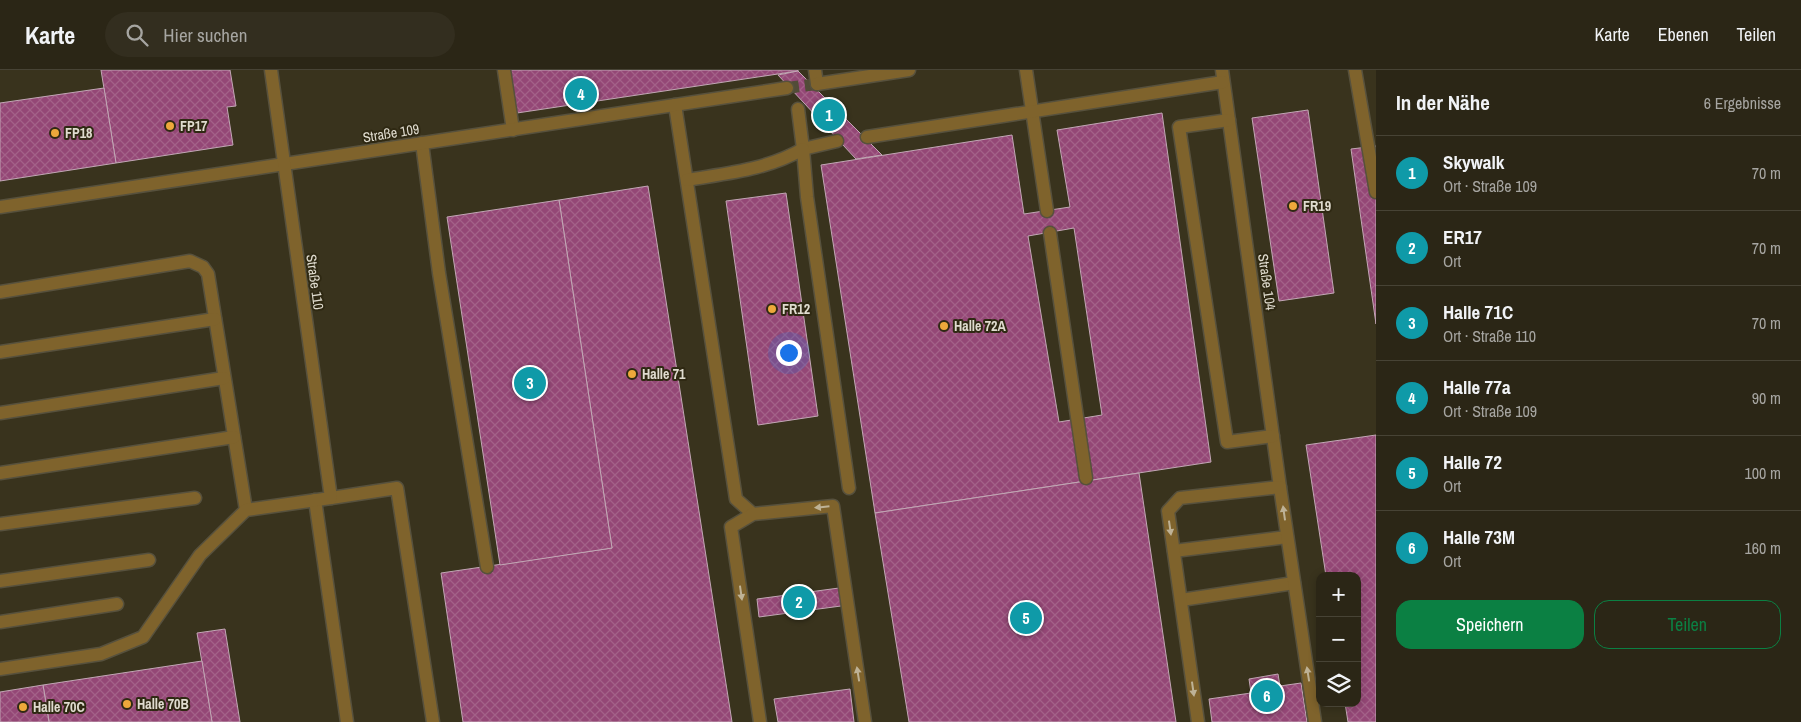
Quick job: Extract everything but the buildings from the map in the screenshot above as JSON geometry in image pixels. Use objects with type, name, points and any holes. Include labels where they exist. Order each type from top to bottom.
[{"type":"street","name":"Straße 110","points":[[271,70],[331,498]]},
{"type":"street","points":[[504,70],[513,130]]},
{"type":"street","points":[[815,70],[817,84],[909,70]]},
{"type":"street","points":[[1026,70],[1046,211]]},
{"type":"street","points":[[1355,70],[1370,116],[1370,146],[1376,192]]},
{"type":"street","points":[[867,137],[1032,111],[1222,76]]},
{"type":"street","name":"Straße 104","points":[[1222,76],[1315,722]]},
{"type":"street","name":"Straße 109","points":[[0,207],[787,88]]},
{"type":"street","points":[[675,105],[736,498],[753,514]]},
{"type":"street","points":[[798,109],[807,197],[849,488]]},
{"type":"street","points":[[1229,120],[1179,127],[1227,442],[1273,436]]},
{"type":"street","points":[[687,180],[759,168],[782,161],[803,148],[837,141]]},
{"type":"street","points":[[422,143],[439,273],[487,567]]},
{"type":"street","points":[[1050,232],[1086,478]]},
{"type":"street","points":[[0,292],[190,262],[203,267],[208,274],[246,510]]},
{"type":"street","points":[[0,352],[215,318]]},
{"type":"street","points":[[0,414],[224,378]]},
{"type":"street","points":[[0,473],[234,438]]},
{"type":"street","points":[[1198,722],[1168,511],[1180,498],[1280,487]]},
{"type":"street","points":[[0,669],[101,654],[143,637],[200,555],[246,510],[397,488],[433,722]]},
{"type":"street","points":[[0,524],[195,498]]},
{"type":"street","points":[[315,500],[347,722]]},
{"type":"street","points":[[760,722],[731,527],[753,514],[833,506],[865,722]]},
{"type":"street","points":[[1174,551],[1287,537]]},
{"type":"street","points":[[0,581],[149,560]]},
{"type":"street","points":[[1181,600],[1294,583]]},
{"type":"street","points":[[0,622],[117,604]]},
{"type":"tunnel","points":[[787,88],[817,84]]},
{"type":"place","name":"Halle 77a","points":[[581,94]]},
{"type":"place","name":"Skywalk","points":[[829,115]]},
{"type":"place","name":"FP17","points":[[170,126]]},
{"type":"place","name":"FP18","points":[[55,133]]},
{"type":"place","name":"FR19","points":[[1293,206]]},
{"type":"place","name":"FR12","points":[[772,309]]},
{"type":"place","name":"Halle 72A","points":[[944,326]]},
{"type":"place","name":"Halle 71","points":[[632,374]]},
{"type":"place","name":"Halle 71C","points":[[530,383]]},
{"type":"place","name":"ER17","points":[[799,602]]},
{"type":"place","name":"Halle 72","points":[[1026,618]]},
{"type":"place","name":"Halle 73M","points":[[1267,696]]},
{"type":"place","name":"Halle 70B","points":[[127,704]]},
{"type":"place","name":"Halle 70C","points":[[23,707]]}]
